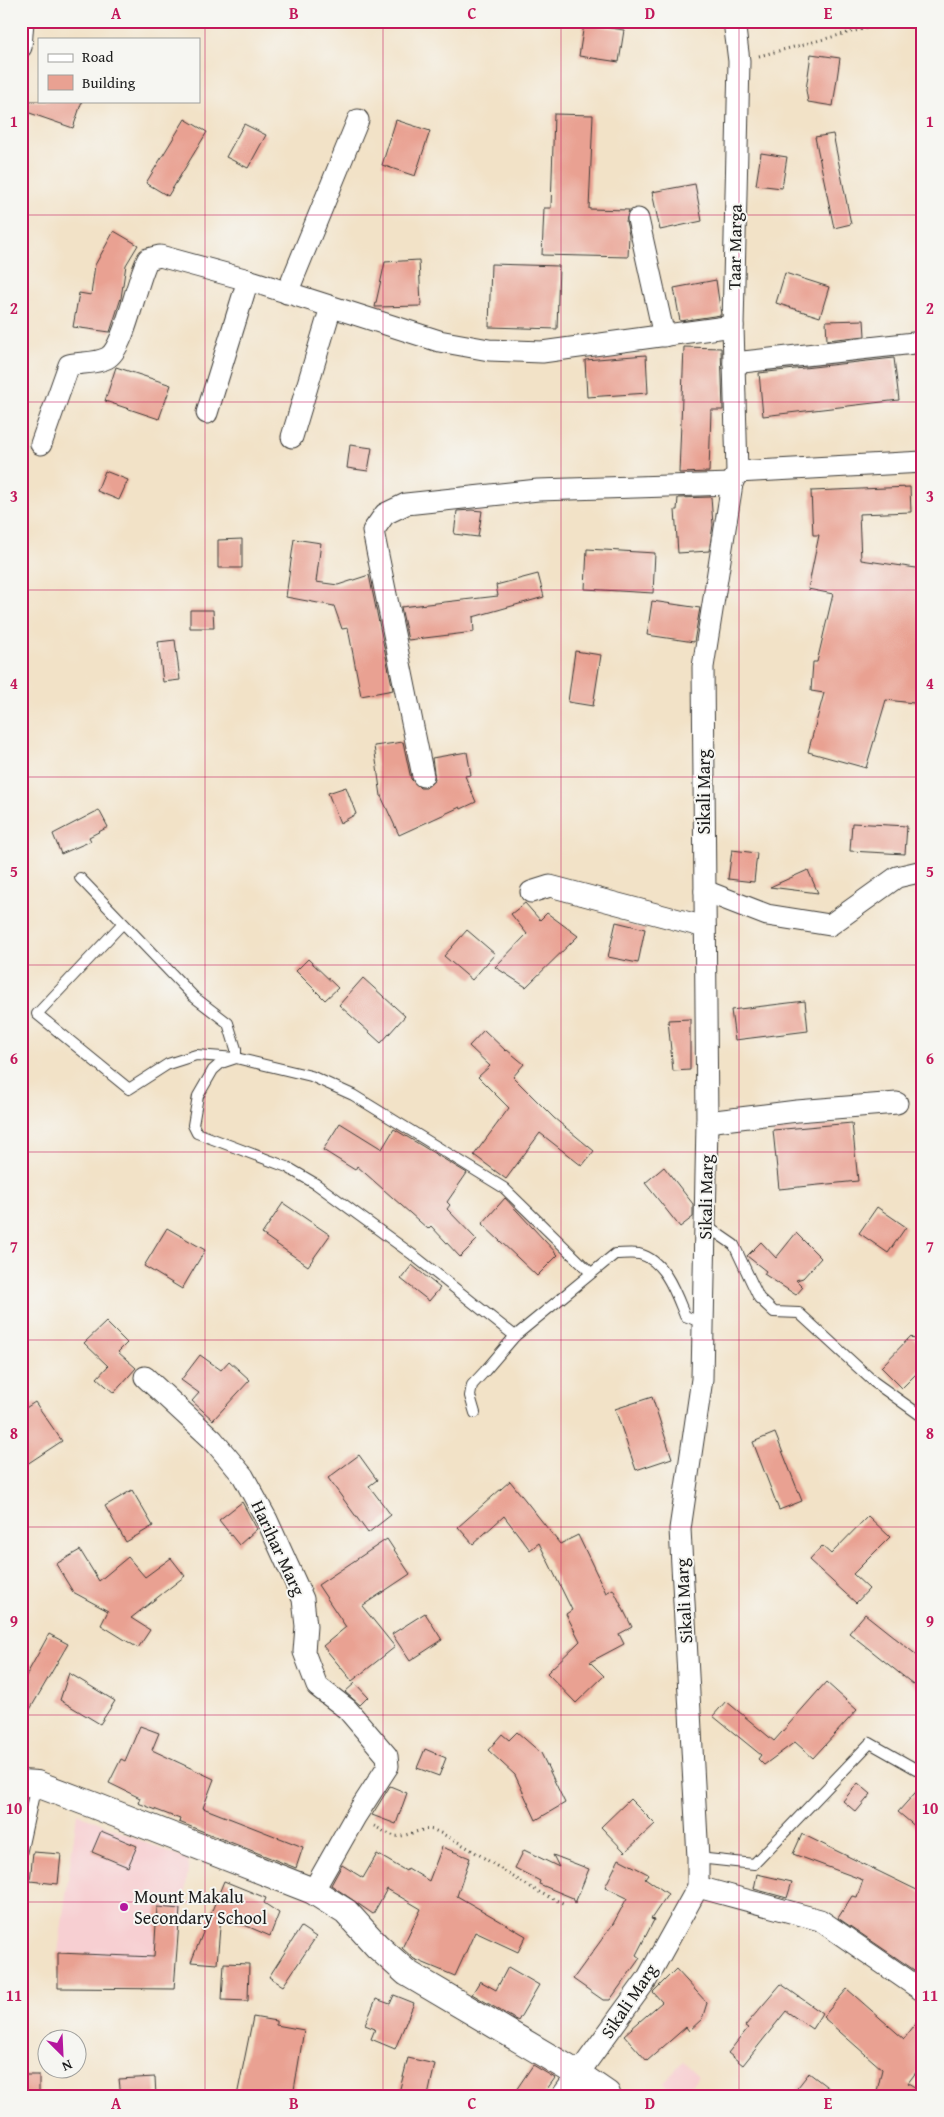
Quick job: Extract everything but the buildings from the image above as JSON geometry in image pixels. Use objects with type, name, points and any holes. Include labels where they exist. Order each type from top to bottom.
[{"type":"street","points":[[21,47],[23,21]]},
{"type":"street","name":"Taar Marga","points":[[734,21],[739,61],[733,326],[734,478]]},
{"type":"street","points":[[288,293],[358,120]]},
{"type":"street","points":[[638,218],[664,336]]},
{"type":"street","points":[[41,444],[69,365],[94,362],[109,357],[120,342],[141,271],[148,259],[160,256],[248,280],[439,341],[489,350],[542,352],[733,326]]},
{"type":"street","points":[[207,413],[248,280]]},
{"type":"street","points":[[292,437],[331,307]]},
{"type":"street","points":[[734,363],[923,342]]},
{"type":"street","points":[[423,776],[373,531],[384,514],[406,504],[538,490],[734,478],[923,462]]},
{"type":"street","name":"Sikali Marg","points":[[562,2096],[647,1979],[698,1887],[680,1529],[702,1379],[704,1323],[707,1122],[703,667],[734,478]]},
{"type":"street","points":[[705,891],[767,915],[830,925],[897,877],[923,871]]},
{"type":"street","points":[[531,892],[550,886],[705,927]]},
{"type":"street","points":[[707,1122],[797,1111],[897,1103]]},
{"type":"street","name":"Harihar Marg","points":[[145,1377],[156,1390],[213,1440],[243,1476],[271,1528],[304,1599],[306,1626],[304,1652],[318,1686],[347,1709],[387,1756],[388,1766],[355,1817],[313,1891]]},
{"type":"street","points":[[29,1784],[313,1891],[346,1912],[377,1946],[407,1973],[578,2074],[607,2095]]},
{"type":"street","points":[[698,1887],[820,1920],[923,1991]]},
{"type":"lane","points":[[80,878],[194,997],[228,1023],[236,1049],[236,1058]]},
{"type":"lane","points":[[123,923],[36,1014],[129,1089],[168,1064],[196,1055],[236,1058],[311,1076],[353,1095],[504,1188],[590,1273]]},
{"type":"lane","points":[[236,1058],[221,1063],[213,1070],[198,1096],[192,1125],[197,1133],[287,1166],[316,1184],[413,1255],[515,1336]]},
{"type":"lane","points":[[705,1225],[734,1245],[759,1298],[774,1312],[799,1313],[874,1382],[923,1417]]},
{"type":"lane","points":[[475,1414],[470,1396],[472,1386],[515,1336],[615,1254],[639,1254],[654,1262],[671,1283],[685,1316],[704,1323]]},
{"type":"lane","points":[[698,1858],[754,1864],[870,1743],[923,1773]]},
{"type":"lane","points":[[21,1854],[29,1784]]},
{"type":"path","points":[[739,61],[859,30],[902,21]]},
{"type":"path","points":[[355,1817],[395,1836],[433,1829],[475,1850],[506,1874],[542,1895],[563,1903]]},
{"type":"shaded area","name":"Mount Makalu Secondary School","points":[[77,1813],[189,1861],[174,1989],[58,1988],[58,1953]]},
{"type":"shaded area","points":[[683,2061],[699,2076],[680,2096],[676,2096],[663,2083]]},
{"type":"place","name":"Mount Makalu Secondary School","points":[[124,1907]]}]
